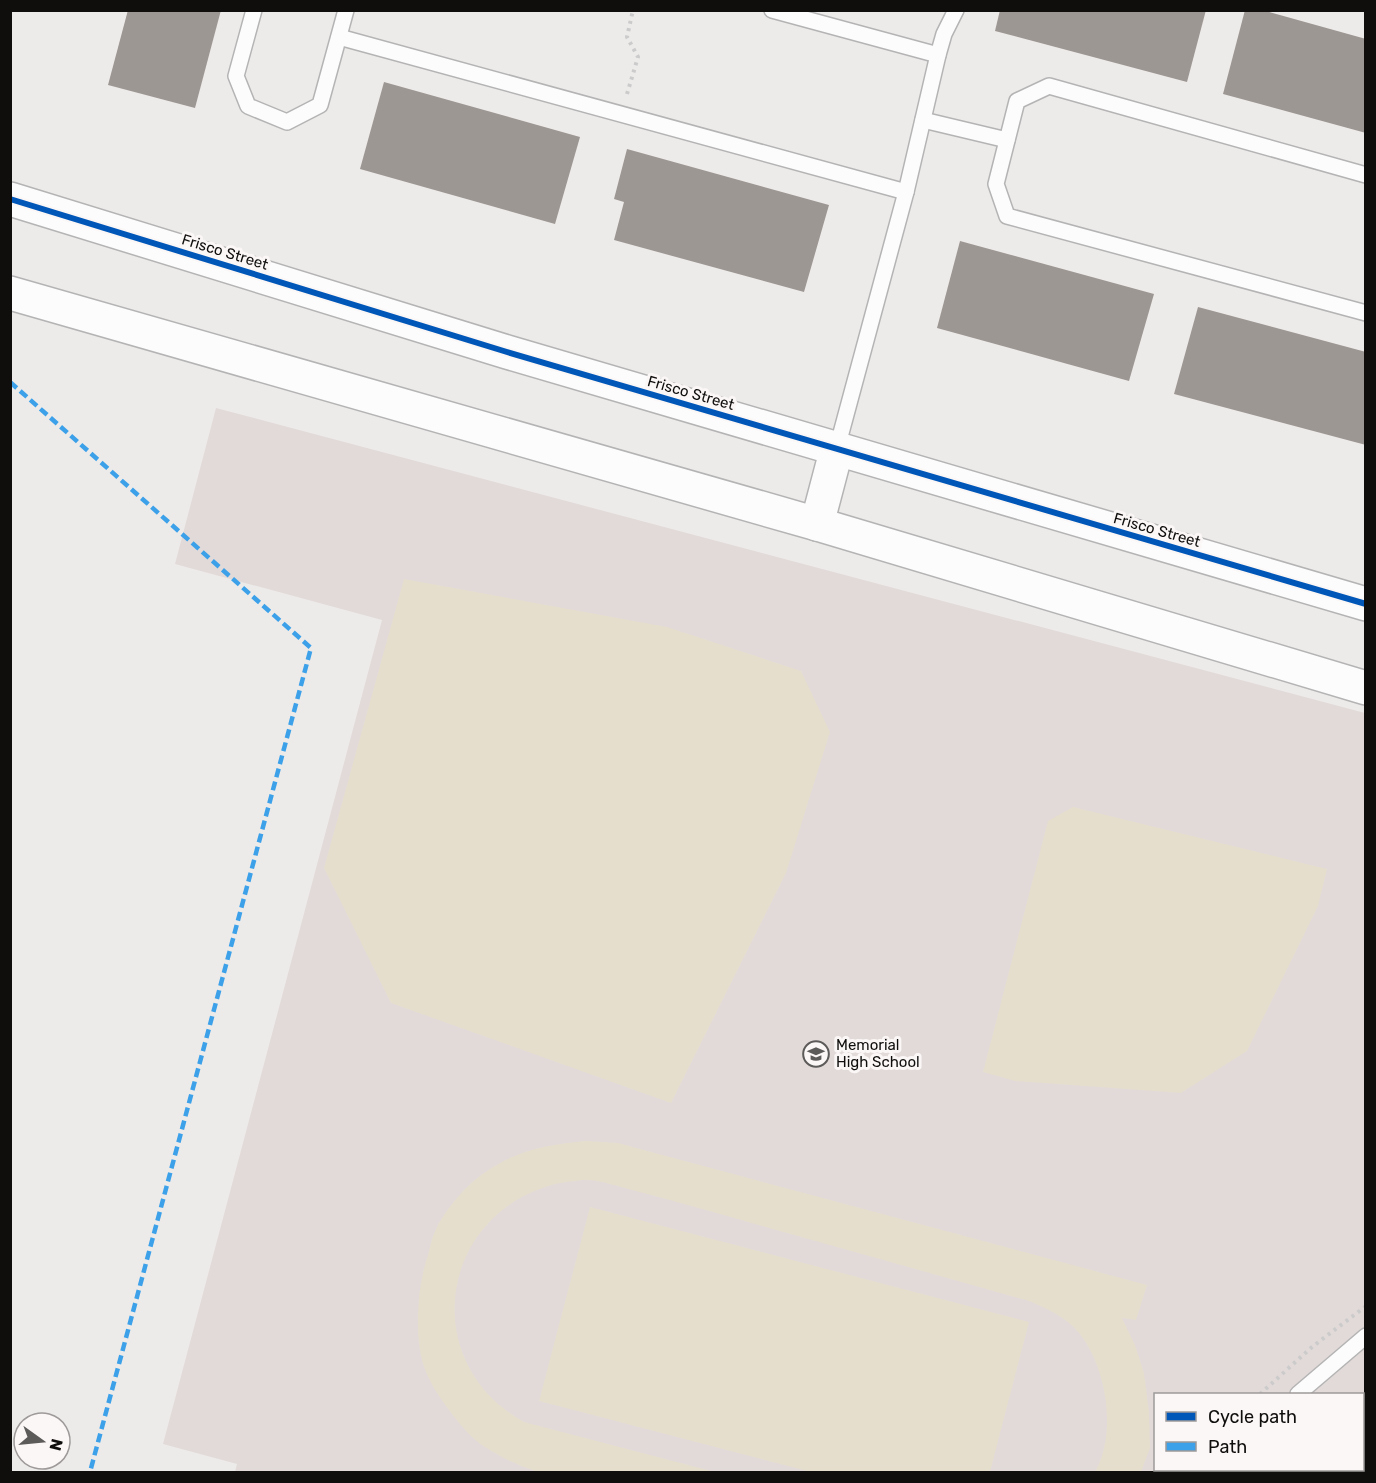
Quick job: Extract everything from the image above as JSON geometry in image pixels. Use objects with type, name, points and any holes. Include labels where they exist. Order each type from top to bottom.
[{"type":"street","name":"Frisco Street","points":[[10,199],[507,352],[1365,604]]},
{"type":"street","points":[[10,293],[817,524],[1365,688]]},
{"type":"street","points":[[817,524],[837,448]]},
{"type":"lane","points":[[254,10],[237,76],[249,106],[287,122],[320,105],[346,10]]},
{"type":"lane","points":[[772,10],[938,55]]},
{"type":"lane","points":[[943,10],[944,34]]},
{"type":"lane","points":[[837,448],[906,192],[938,55],[944,34],[956,10]]},
{"type":"lane","points":[[339,38],[906,192]]},
{"type":"lane","points":[[1365,175],[1049,86],[1017,100],[996,184],[1007,216],[1365,313]]},
{"type":"lane","points":[[923,120],[1007,140]]},
{"type":"lane","points":[[1300,1393],[1365,1336]]},
{"type":"path","points":[[620,114],[639,57],[627,37],[633,10]]},
{"type":"path","points":[[1262,1393],[1312,1347],[1365,1306]]},
{"type":"shaded area","name":"Memorial High School","points":[[216,408],[1365,713],[1365,1472],[235,1472],[237,1464],[163,1444],[382,620],[175,564]]},
{"type":"shaded area","points":[[404,579],[667,627],[801,671],[830,732],[786,873],[671,1103],[391,1003],[324,868]]},
{"type":"shaded area","points":[[1073,807],[1327,869],[1318,906],[1247,1051],[1181,1093],[1015,1081],[983,1072],[1048,821]]},
{"type":"shaded area","points":[[586,1141],[618,1143],[1147,1285],[1136,1320],[1122,1318],[1135,1345],[1144,1373],[1149,1412],[1150,1448],[1141,1472],[1095,1472],[1106,1439],[1106,1401],[1102,1382],[1089,1347],[1079,1333],[1050,1310],[1029,1301],[675,1201],[587,1180],[560,1183],[520,1199],[488,1223],[467,1254],[456,1290],[456,1327],[467,1363],[489,1395],[524,1422],[715,1472],[538,1472],[494,1453],[473,1438],[452,1414],[431,1383],[422,1359],[418,1330],[419,1297],[432,1239],[452,1204],[465,1189],[498,1164],[534,1149]]},
{"type":"shaded area","points":[[590,1207],[1029,1322],[990,1472],[811,1472],[539,1401]]},
{"type":"building","points":[[128,10],[221,10],[195,108],[108,85]]},
{"type":"building","points":[[1000,10],[1206,10],[1187,82],[995,31]]},
{"type":"building","points":[[1245,10],[1262,10],[1366,39],[1366,133],[1223,94]]},
{"type":"building","points":[[384,82],[580,137],[555,224],[360,169]]},
{"type":"building","points":[[627,149],[829,205],[804,292],[614,240],[624,202],[614,199]]},
{"type":"building","points":[[960,241],[1154,294],[1129,381],[937,328]]},
{"type":"building","points":[[1198,307],[1366,352],[1366,445],[1174,394]]},
{"type":"marked path","points":[[10,382],[311,648],[90,1472]]},
{"type":"cycle path","points":[[10,199],[507,352],[1366,604]]},
{"type":"place","name":"Memorial High School","points":[[816,1054]]}]
